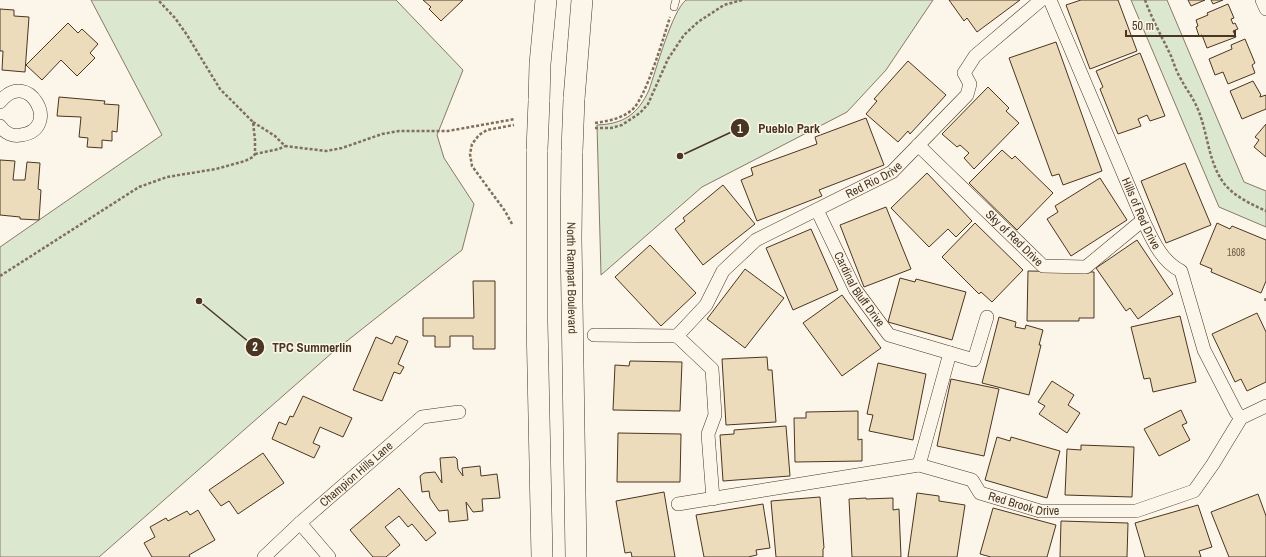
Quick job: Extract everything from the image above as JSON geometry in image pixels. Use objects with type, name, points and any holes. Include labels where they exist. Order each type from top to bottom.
[{"type":"main road","points":[[542,557],[537,314],[537,150],[540,64],[546,0]]},
{"type":"main road","name":"North Rampart Boulevard","points":[[576,557],[583,335],[571,238],[574,99],[582,0]]},
{"type":"street","name":"Red Rio Drive","points":[[677,336],[706,305],[723,271],[756,240],[892,172],[967,95],[970,84],[964,73],[975,56],[1041,0]]},
{"type":"street","name":"Hills of Red Drive","points":[[1050,0],[1143,220],[1158,250],[1174,268],[1181,271],[1204,350],[1236,412],[1242,418]]},
{"type":"street","points":[[1262,0],[1266,9]]},
{"type":"street","points":[[0,102],[9,94],[22,92],[30,95],[36,101],[40,113],[37,126],[31,132],[23,135],[11,134],[3,130],[0,126]]},
{"type":"street","name":"Sky of Red Drive","points":[[918,144],[1043,266],[1086,267],[1143,220]]},
{"type":"street","name":"Cardinal Bluff Drive","points":[[817,210],[855,289],[889,335],[974,360],[988,317]]},
{"type":"street","points":[[583,335],[677,336],[712,369],[715,415],[708,434],[713,499]]},
{"type":"street","points":[[919,465],[950,353]]},
{"type":"street","points":[[1242,418],[1266,406]]},
{"type":"street","name":"Champion Hills Lane","points":[[264,557],[300,523],[422,417],[459,412]]},
{"type":"street","name":"Red Brook Drive","points":[[678,504],[919,465],[972,480],[980,493],[1040,511],[1136,511],[1194,491],[1242,418]]},
{"type":"street","points":[[300,523],[329,557]]},
{"type":"path","points":[[158,0],[175,18],[187,35],[220,89],[253,122],[275,136],[286,146]]},
{"type":"path","points":[[594,128],[611,128],[622,125],[640,112],[648,104],[668,59],[684,35],[698,22],[724,5],[742,0]]},
{"type":"path","points":[[1145,0],[1181,81],[1196,104],[1203,122],[1208,147],[1214,165],[1224,183],[1245,201],[1266,211]]},
{"type":"path","points":[[595,123],[621,117],[638,104],[646,87],[675,3]]},
{"type":"path","points":[[0,276],[139,187],[167,177],[216,169],[245,161],[253,157],[255,154],[267,150],[279,149],[286,146],[326,151],[342,148],[382,134],[399,131],[448,131],[515,119]]},
{"type":"path","points":[[253,122],[255,154]]},
{"type":"path","points":[[512,224],[505,211],[472,166],[470,154],[472,144],[479,135],[487,130],[514,125]]},
{"type":"green space","points":[[91,0],[396,0],[463,70],[437,135],[444,158],[474,204],[462,250],[333,352],[99,557],[0,557],[0,247],[162,135]]},
{"type":"green space","points":[[686,0],[933,0],[886,70],[847,112],[702,187],[601,275],[597,125],[622,120],[635,111],[645,98],[675,16]]},
{"type":"green space","points":[[1131,0],[1167,0],[1244,182],[1266,191],[1266,227],[1219,207]]},
{"type":"building","points":[[423,0],[463,0],[441,21],[429,9],[431,7]]},
{"type":"building","points":[[949,0],[1020,0],[977,32],[967,18],[964,21]]},
{"type":"building","points":[[1081,0],[1118,0],[1137,51],[1090,69],[1066,5]]},
{"type":"building","points":[[1188,0],[1205,0],[1191,6]]},
{"type":"building","points":[[1211,0],[1223,0],[1213,4]]},
{"type":"building","points":[[1228,4],[1234,18],[1231,19],[1233,24],[1235,23],[1238,29],[1233,31],[1236,37],[1207,48],[1202,35],[1199,36],[1196,27],[1198,26],[1196,20],[1208,15],[1207,13]]},
{"type":"building","points":[[0,9],[14,10],[14,16],[29,17],[25,72],[2,70],[3,51],[0,51]]},
{"type":"building","points":[[68,23],[78,33],[82,29],[98,44],[90,53],[95,58],[77,76],[61,60],[42,80],[26,65]]},
{"type":"building","points":[[1245,39],[1255,63],[1252,65],[1255,73],[1228,84],[1223,72],[1215,75],[1209,59],[1232,49],[1231,45]]},
{"type":"building","points":[[1056,42],[1102,171],[1063,185],[1059,174],[1052,176],[1009,58]]},
{"type":"building","points":[[1140,53],[1165,116],[1150,121],[1147,115],[1138,119],[1141,126],[1118,134],[1100,89],[1103,87],[1096,71]]},
{"type":"building","points":[[908,61],[946,95],[910,134],[908,131],[898,142],[866,114],[877,101],[874,99]]},
{"type":"building","points":[[1253,81],[1261,95],[1260,97],[1266,95],[1266,109],[1242,119],[1230,91]]},
{"type":"building","points":[[988,87],[1009,108],[1006,111],[1019,123],[974,169],[964,158],[969,153],[960,145],[957,147],[942,134]]},
{"type":"building","points":[[59,97],[105,101],[104,104],[119,105],[117,132],[112,131],[112,141],[102,140],[102,148],[87,147],[88,138],[79,137],[81,117],[57,116]]},
{"type":"building","points":[[866,118],[884,165],[819,190],[822,196],[757,221],[741,180],[753,175],[751,168],[817,144],[815,137]]},
{"type":"building","points":[[1266,124],[1266,157],[1254,147],[1259,140],[1255,137]]},
{"type":"building","points":[[1002,150],[1012,159],[1015,156],[1053,193],[1017,230],[969,183]]},
{"type":"building","points":[[0,160],[15,161],[13,180],[25,180],[27,162],[40,163],[38,189],[41,190],[39,220],[20,219],[20,217],[0,215]]},
{"type":"building","points":[[1185,163],[1211,225],[1166,243],[1141,181]]},
{"type":"building","points":[[927,173],[972,221],[956,237],[948,229],[929,247],[891,208]]},
{"type":"building","points":[[1100,178],[1127,220],[1071,256],[1047,219],[1058,212],[1055,206]]},
{"type":"building","points":[[723,185],[755,224],[703,265],[675,229],[685,221],[683,218]]},
{"type":"building","points":[[886,207],[911,269],[864,287],[840,225]]},
{"type":"building","points":[[975,223],[1023,270],[992,302],[981,292],[979,294],[942,257]]},
{"type":"building","points":[[1217,223],[1230,229],[1232,226],[1266,240],[1266,281],[1261,293],[1211,272],[1212,269],[1200,264]]},
{"type":"building","points":[[811,229],[838,290],[793,310],[766,248]]},
{"type":"building","points":[[1137,240],[1173,294],[1138,319],[1130,308],[1126,311],[1096,268]]},
{"type":"building","points":[[650,245],[696,293],[661,326],[615,277]]},
{"type":"building","points":[[745,269],[784,298],[745,348],[707,319]]},
{"type":"building","points":[[1028,271],[1094,272],[1094,318],[1079,318],[1079,321],[1027,321]]},
{"type":"building","points":[[900,278],[915,282],[916,279],[966,292],[952,340],[888,322]]},
{"type":"building","points":[[473,281],[495,281],[495,349],[473,349],[473,336],[450,336],[450,347],[435,347],[435,336],[423,336],[423,318],[474,318]]},
{"type":"building","points":[[842,295],[881,348],[842,376],[803,323]]},
{"type":"building","points":[[1257,313],[1266,332],[1266,382],[1247,391],[1241,379],[1235,382],[1212,334]]},
{"type":"building","points":[[1180,316],[1196,382],[1153,392],[1150,378],[1144,379],[1131,327]]},
{"type":"building","points":[[999,317],[1016,322],[1015,327],[1025,329],[1026,325],[1043,330],[1039,345],[1041,345],[1029,395],[982,383]]},
{"type":"building","points":[[396,336],[408,341],[398,364],[404,367],[400,374],[394,372],[382,401],[353,390],[376,337],[392,344]]},
{"type":"building","points":[[767,357],[768,370],[772,370],[776,422],[726,425],[722,359]]},
{"type":"building","points":[[630,361],[682,362],[680,411],[613,410],[615,365],[629,366]]},
{"type":"building","points":[[878,363],[926,374],[913,440],[869,431],[873,415],[867,414]]},
{"type":"building","points":[[951,379],[999,389],[984,456],[937,446]]},
{"type":"building","points":[[1052,381],[1074,395],[1068,405],[1080,413],[1067,433],[1039,414],[1045,406],[1038,402]]},
{"type":"building","points":[[303,396],[352,418],[343,437],[320,427],[313,443],[320,446],[314,458],[272,439],[279,422],[286,425],[290,416],[293,417]]},
{"type":"building","points":[[1181,410],[1187,423],[1182,425],[1190,440],[1159,456],[1144,429]]},
{"type":"building","points":[[858,411],[858,440],[862,439],[862,461],[795,462],[794,418],[806,418],[806,412]]},
{"type":"building","points":[[786,426],[790,476],[723,481],[720,435],[734,434],[734,430]]},
{"type":"building","points":[[618,433],[681,434],[680,482],[617,482]]},
{"type":"building","points":[[997,437],[1010,441],[1011,437],[1060,451],[1047,498],[985,480]]},
{"type":"building","points":[[1081,445],[1134,447],[1132,497],[1065,495],[1067,449],[1081,450]]},
{"type":"building","points":[[263,453],[284,483],[238,514],[229,501],[221,506],[209,490]]},
{"type":"building","points":[[455,457],[457,459],[458,469],[463,476],[462,468],[480,466],[481,476],[497,474],[500,498],[482,499],[483,511],[473,512],[466,502],[468,520],[449,522],[448,510],[439,511],[430,498],[429,491],[422,492],[420,476],[424,473],[435,472],[442,483],[440,458]]},
{"type":"building","points":[[399,488],[436,533],[426,541],[412,524],[408,527],[399,516],[385,527],[400,545],[386,557],[373,557],[350,530]]},
{"type":"building","points":[[664,492],[675,557],[632,557],[631,552],[625,553],[616,501]]},
{"type":"building","points":[[917,493],[939,496],[939,501],[965,505],[957,557],[908,557]]},
{"type":"building","points":[[1258,494],[1266,516],[1266,557],[1229,557],[1211,512]]},
{"type":"building","points":[[820,497],[824,548],[823,557],[776,557],[771,501]]},
{"type":"building","points":[[893,498],[893,510],[899,509],[901,557],[852,557],[849,499]]},
{"type":"building","points":[[763,504],[770,548],[756,550],[757,555],[748,557],[704,557],[696,515]]},
{"type":"building","points":[[1198,505],[1212,547],[1199,551],[1201,557],[1145,557],[1135,523]]},
{"type":"building","points":[[993,508],[1056,525],[1047,557],[991,557],[980,554]]},
{"type":"building","points":[[198,510],[215,540],[189,555],[190,557],[152,557],[144,543],[155,537],[150,527],[166,518],[168,521],[187,511],[190,515]]},
{"type":"building","points":[[1061,521],[1128,523],[1127,557],[1060,557]]},
{"type":"place","name":"Pueblo Park","points":[[680,156]]},
{"type":"place","name":"TPC Summerlin","points":[[199,301]]}]
